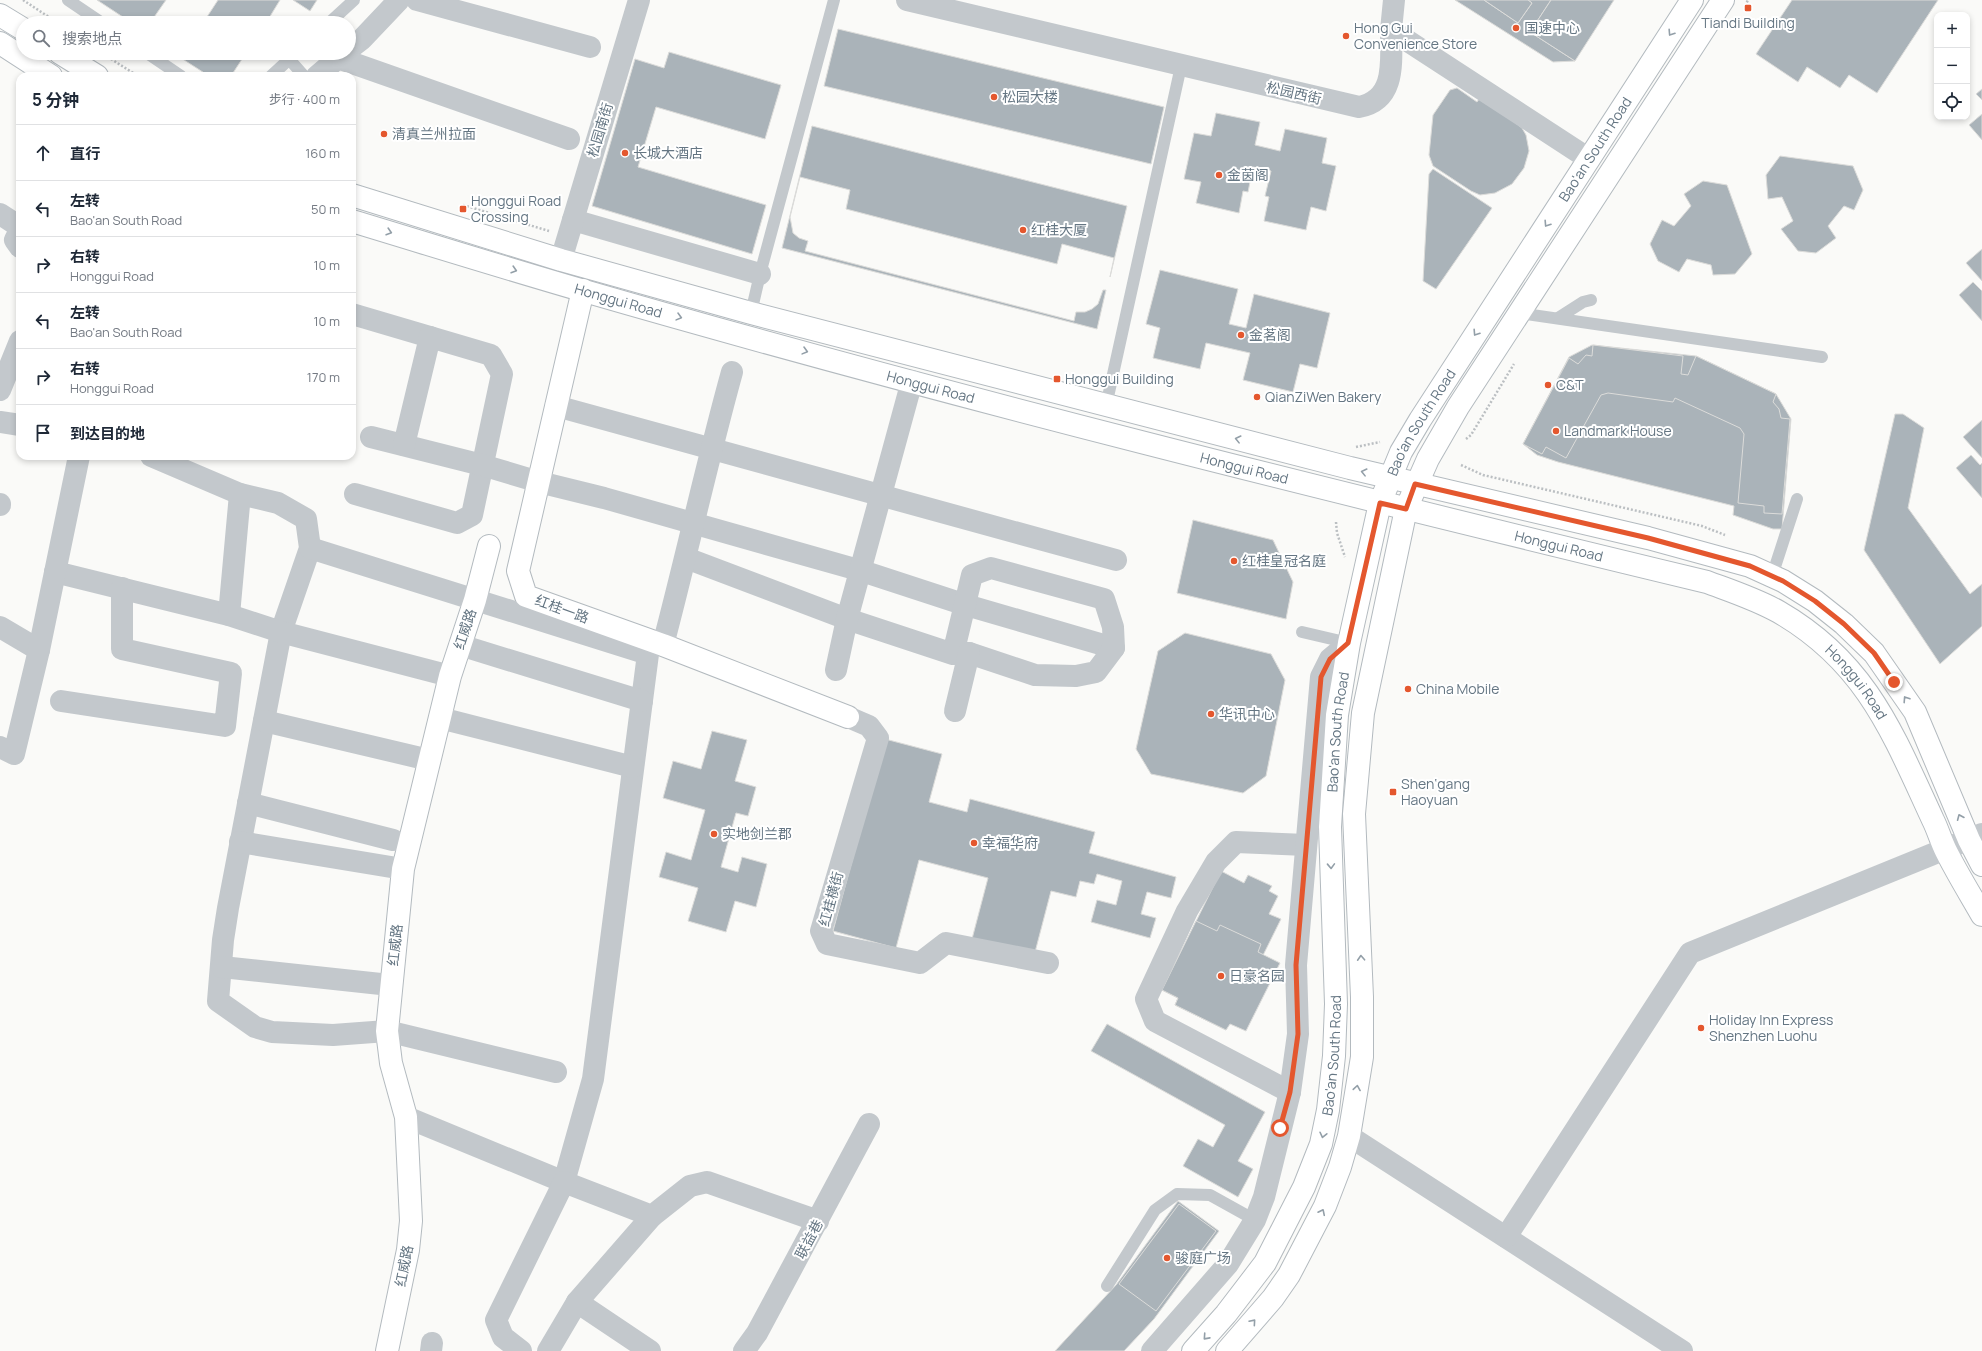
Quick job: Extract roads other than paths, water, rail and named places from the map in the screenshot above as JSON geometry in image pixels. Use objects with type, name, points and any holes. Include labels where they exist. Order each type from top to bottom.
[{"type":"street","points":[[356,44],[399,0]]},
{"type":"street","points":[[417,0],[590,47]]},
{"type":"street","name":"松园南街","points":[[561,260],[639,0]]},
{"type":"street","name":"松园西街","points":[[907,0],[1359,108],[1370,105],[1379,100],[1388,84],[1394,0]]},
{"type":"street","name":"Bao'an South Road","points":[[1193,1351],[1226,1314],[1265,1263],[1304,1187],[1321,1144],[1328,1110],[1334,1056],[1336,1004],[1330,827],[1337,715],[1348,643],[1380,503],[1389,478],[1401,452],[1420,420],[1692,0]]},
{"type":"street","name":"Bao'an South Road","points":[[1227,1351],[1273,1298],[1289,1275],[1325,1206],[1340,1167],[1349,1136],[1362,1057],[1362,998],[1354,814],[1362,713],[1406,509],[1415,484],[1444,430],[1723,0]]},
{"type":"street","points":[[0,15],[16,25]]},
{"type":"street","points":[[1391,30],[1589,159]]},
{"type":"street","points":[[0,43],[16,53]]},
{"type":"street","points":[[356,59],[569,139]]},
{"type":"street","points":[[26,60],[45,72]]},
{"type":"street","points":[[71,60],[91,72]]},
{"type":"street","points":[[322,72],[337,60]]},
{"type":"street","name":"Honggui Road","points":[[356,196],[561,260],[751,313],[1389,478],[1711,554],[1750,566],[1772,576],[1815,601],[1844,624],[1874,653],[1915,712],[1976,837],[1982,865]]},
{"type":"street","points":[[0,214],[16,226]]},
{"type":"street","points":[[573,220],[760,274]]},
{"type":"street","name":"Honggui Road","points":[[356,222],[583,290],[912,381],[1380,503],[1706,582],[1747,596],[1780,612],[1817,638],[1840,659],[1862,683],[1893,734],[1946,850],[1982,915]]},
{"type":"street","name":"红桂一路","points":[[583,290],[518,571],[526,596],[663,645],[848,717]]},
{"type":"street","points":[[355,494],[456,523],[472,515],[502,374],[491,355],[356,315]]},
{"type":"street","points":[[404,445],[430,337]]},
{"type":"street","points":[[0,390],[16,351]]},
{"type":"street","points":[[663,645],[686,558],[710,449],[732,372]]},
{"type":"street","points":[[836,670],[847,619],[862,571],[912,381]]},
{"type":"street","points":[[556,406],[1116,560]]},
{"type":"street","points":[[0,422],[16,424]]},
{"type":"street","points":[[370,437],[604,498],[862,571],[966,605],[1114,648]]},
{"type":"street","points":[[0,747],[14,754],[39,650],[78,460]]},
{"type":"street","points":[[160,460],[240,494],[278,503],[306,519],[310,548],[281,632],[240,842],[223,940],[222,967],[218,1001],[254,1027],[272,1032],[326,1034],[387,1031],[556,1072]]},
{"type":"street","points":[[229,615],[240,494]]},
{"type":"street","name":"红威路","points":[[387,1351],[408,1250],[412,1221],[406,1117],[391,1063],[387,1031],[390,985],[403,869],[450,676],[475,600],[489,546]]},
{"type":"street","points":[[310,548],[648,654],[593,1079],[564,1182],[496,1320],[502,1337],[521,1351]]},
{"type":"street","points":[[686,558],[847,619],[961,654],[1035,675],[1076,676],[1096,672],[1114,648],[1113,627],[1104,599],[991,568],[972,575],[966,605],[961,654],[955,711]]},
{"type":"street","points":[[55,572],[229,615],[281,632],[450,676]]},
{"type":"street","points":[[61,701],[225,726],[232,673],[122,648],[122,588]]},
{"type":"street","points":[[0,627],[39,650]]},
{"type":"street","points":[[1152,1351],[1228,1264],[1254,1220],[1264,1197],[1290,1092],[1298,1034],[1296,965],[1321,677],[1330,659],[1348,643]]},
{"type":"street","points":[[460,645],[642,701]]},
{"type":"street","name":"红桂横街","points":[[848,717],[869,726],[878,738],[821,931],[827,944],[920,963],[946,943],[1048,963]]},
{"type":"street","points":[[440,718],[633,768]]},
{"type":"street","points":[[264,721],[430,760]]},
{"type":"street","points":[[248,803],[393,840]]},
{"type":"street","points":[[1506,1237],[1690,952],[1976,837]]},
{"type":"street","points":[[240,842],[403,869]]},
{"type":"street","points":[[1290,1092],[1155,1021],[1146,999],[1187,911],[1216,862],[1236,842],[1306,845]]},
{"type":"street","points":[[222,967],[390,985]]},
{"type":"street","points":[[406,1117],[564,1182],[652,1216]]},
{"type":"street","name":"联益巷","points":[[744,1351],[757,1333],[869,1124]]},
{"type":"street","points":[[1349,1136],[1682,1351]]},
{"type":"street","points":[[548,1351],[577,1302],[652,1216],[690,1186],[707,1182],[818,1221]]},
{"type":"street","points":[[1264,1197],[1274,1247]]},
{"type":"street","points":[[577,1302],[628,1345],[650,1351]]},
{"type":"lane","points":[[68,0],[92,16]]},
{"type":"lane","points":[[337,16],[354,0]]},
{"type":"lane","points":[[751,313],[760,274],[834,0]]},
{"type":"lane","points":[[157,60],[175,72]]},
{"type":"lane","points":[[275,72],[288,60]]},
{"type":"lane","points":[[295,60],[302,72]]},
{"type":"lane","points":[[1106,406],[1181,66]]},
{"type":"lane","points":[[1558,318],[1583,302],[1591,300]]},
{"type":"lane","points":[[1519,313],[1822,357]]},
{"type":"lane","points":[[1772,576],[1797,499]]},
{"type":"lane","points":[[1302,632],[1348,643]]},
{"type":"lane","points":[[1107,1286],[1155,1210],[1177,1194],[1210,1195],[1254,1220]]},
{"type":"place","name":"Tiandi Building","points":[[1748,8]]},
{"type":"place","name":"国速中心","points":[[1516,28]]},
{"type":"place","name":"Hong Gui Convenience Store","points":[[1346,36]]},
{"type":"place","name":"松园大楼","points":[[994,97]]},
{"type":"place","name":"清真兰州拉面","points":[[384,134]]},
{"type":"place","name":"长城大酒店","points":[[625,153]]},
{"type":"place","name":"金茵阁","points":[[1219,175]]},
{"type":"place","name":"Honggui Road Crossing","points":[[463,209]]},
{"type":"place","name":"红桂大厦","points":[[1023,230]]},
{"type":"place","name":"金茗阁","points":[[1241,335]]},
{"type":"place","name":"Honggui Building","points":[[1057,379]]},
{"type":"place","name":"C&T","points":[[1548,385]]},
{"type":"place","name":"QianZiWen Bakery","points":[[1257,397]]},
{"type":"place","name":"Landmark House","points":[[1556,431]]},
{"type":"place","name":"红桂皇冠名庭","points":[[1234,561]]},
{"type":"place","name":"China Mobile","points":[[1408,689]]},
{"type":"place","name":"华讯中心","points":[[1211,714]]},
{"type":"place","name":"Shen‘gang Haoyuan","points":[[1393,792]]},
{"type":"place","name":"实地剑兰郡","points":[[714,834]]},
{"type":"place","name":"幸福华府","points":[[974,843]]},
{"type":"place","name":"日豪名园","points":[[1221,976]]},
{"type":"place","name":"Holiday Inn Express Shenzhen Luohu","points":[[1701,1028]]},
{"type":"place","name":"骏庭广场","points":[[1167,1258]]}]
